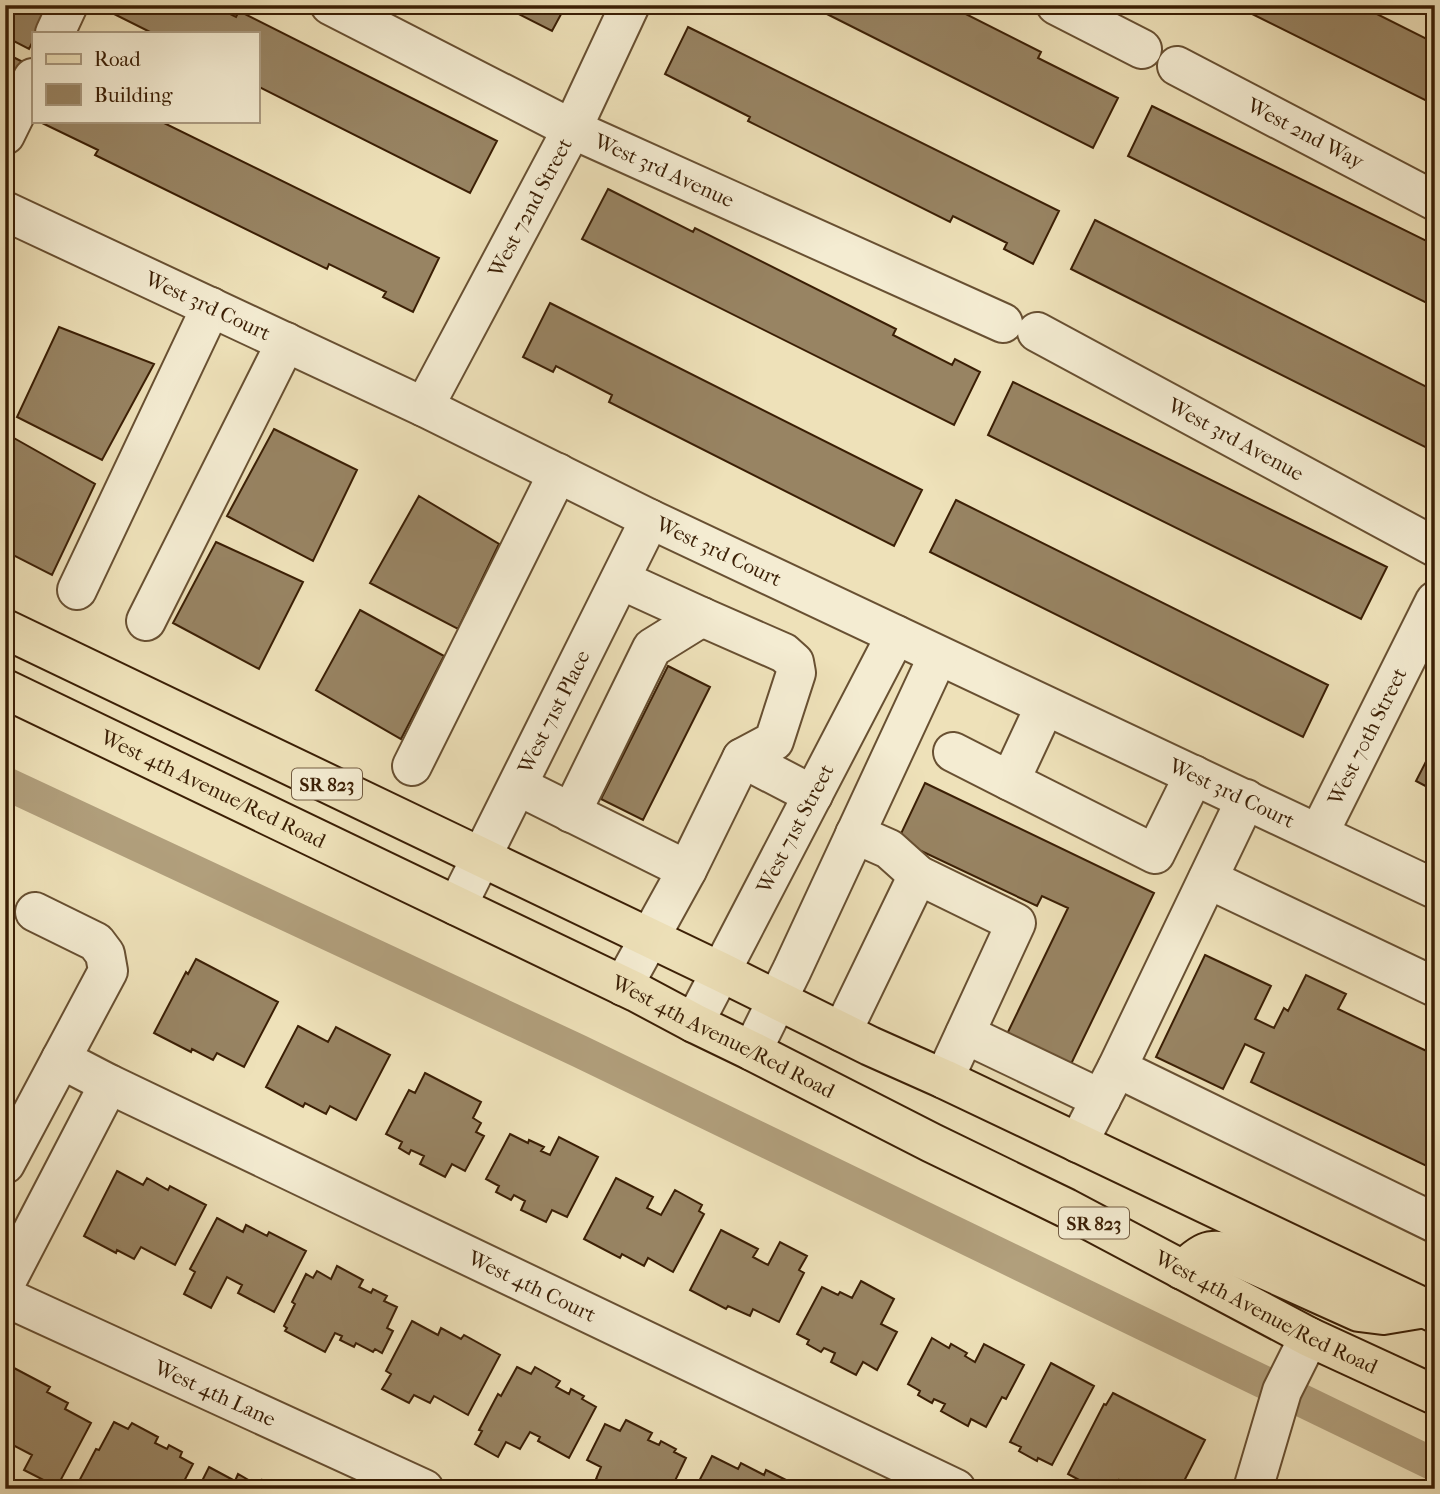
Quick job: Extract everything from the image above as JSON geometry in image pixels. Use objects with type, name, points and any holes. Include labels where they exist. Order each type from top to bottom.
[{"type":"main road","name":"SR 823","points":[[5,629],[842,1032],[1430,1311]]},
{"type":"main road","name":"West 4th Avenue/Red Road","points":[[5,689],[623,986],[1066,1208],[1309,1337],[1435,1395]]},
{"type":"main road","points":[[1182,1270],[1207,1251],[1216,1250],[1226,1252],[1359,1312],[1383,1315],[1430,1311]]},
{"type":"street","points":[[55,32],[68,5]]},
{"type":"street","name":"West 3rd Avenue","points":[[330,5],[572,129],[1020,328],[1435,547]]},
{"type":"street","name":"West 72nd Street","points":[[424,407],[572,129],[630,5]]},
{"type":"street","points":[[1056,5],[1142,49]]},
{"type":"street","name":"West 2nd Way","points":[[1177,66],[1435,201]]},
{"type":"street","points":[[5,135],[32,80]]},
{"type":"street","name":"West 3rd Court","points":[[7,216],[211,307],[424,407],[650,519],[1435,889]]},
{"type":"street","points":[[77,590],[211,307]]},
{"type":"street","points":[[146,621],[286,342]]},
{"type":"street","points":[[412,766],[558,473]]},
{"type":"street","name":"West 71st Place","points":[[457,906],[650,519]]},
{"type":"street","points":[[621,580],[784,653],[794,662],[796,673],[774,741],[742,758],[687,870],[623,986]]},
{"type":"street","name":"West 70th Street","points":[[1319,833],[1435,601]]},
{"type":"street","points":[[572,813],[652,648],[702,618]]},
{"type":"street","name":"West 71st Street","points":[[694,1023],[896,635]]},
{"type":"street","points":[[752,1051],[938,656]]},
{"type":"street","points":[[1010,781],[1045,706]]},
{"type":"street","points":[[953,752],[1155,854],[1194,775]]},
{"type":"street","points":[[742,758],[813,795]]},
{"type":"street","points":[[518,786],[687,870]]},
{"type":"street","points":[[1078,1143],[1246,799]]},
{"type":"street","points":[[856,834],[889,849],[918,875],[1016,923],[944,1079]]},
{"type":"street","points":[[842,1032],[918,875]]},
{"type":"street","points":[[1208,879],[1435,987]]},
{"type":"street","points":[[5,1164],[108,971],[104,954],[96,942],[35,912]]},
{"type":"street","points":[[965,1034],[1109,1084],[1435,1223]]},
{"type":"street","name":"West 4th Court","points":[[61,1059],[956,1489]]},
{"type":"street","points":[[5,1284],[109,1084]]},
{"type":"street","name":"West 4th Lane","points":[[5,1297],[424,1489]]},
{"type":"street","points":[[1253,1489],[1282,1391],[1309,1337]]},
{"type":"building","points":[[5,5],[51,5],[38,32],[32,32],[29,49],[8,38],[5,42]]},
{"type":"building","points":[[212,5],[236,17],[239,11],[497,141],[470,193],[259,87],[259,32],[150,32],[100,7]]},
{"type":"building","points":[[501,5],[566,5],[552,31]]},
{"type":"building","points":[[809,5],[948,5],[1041,52],[1038,58],[1118,98],[1093,148]]},
{"type":"building","points":[[1234,5],[1359,5],[1435,43],[1435,105]]},
{"type":"building","points":[[688,27],[1059,211],[1033,264],[1004,249],[1007,243],[953,216],[950,222],[748,121],[750,117],[665,74]]},
{"type":"building","points":[[5,53],[23,62],[5,99]]},
{"type":"building","points":[[1152,106],[1435,245],[1435,307],[1128,156]]},
{"type":"building","points":[[162,122],[439,258],[413,312],[383,297],[386,292],[329,264],[327,269],[95,155],[98,150],[42,123]]},
{"type":"building","points":[[608,189],[693,232],[695,228],[896,329],[893,335],[952,365],[955,359],[980,372],[954,425],[582,239]]},
{"type":"building","points":[[1095,220],[1435,391],[1435,452],[1071,269]]},
{"type":"building","points":[[550,303],[922,490],[894,546],[609,402],[612,395],[556,366],[553,372],[523,357]]},
{"type":"building","points":[[59,327],[154,364],[102,460],[17,417]]},
{"type":"building","points":[[1013,382],[1387,567],[1361,619],[988,435]]},
{"type":"building","points":[[274,429],[357,470],[313,561],[227,516]]},
{"type":"building","points":[[5,433],[95,484],[52,575],[5,551]]},
{"type":"building","points":[[419,496],[499,544],[458,629],[370,583]]},
{"type":"building","points":[[956,500],[1328,685],[1303,737],[930,552]]},
{"type":"building","points":[[216,542],[303,582],[259,669],[173,623]]},
{"type":"building","points":[[360,610],[444,656],[401,739],[316,690]]},
{"type":"building","points":[[668,666],[710,687],[643,820],[601,799]]},
{"type":"building","points":[[1435,744],[1435,791],[1416,781]]},
{"type":"building","points":[[925,783],[1154,893],[1071,1064],[1007,1034],[1068,908],[1042,896],[1037,906],[898,840]]},
{"type":"building","points":[[1205,955],[1271,986],[1255,1019],[1274,1028],[1284,1008],[1288,1011],[1306,975],[1346,994],[1338,1009],[1435,1055],[1435,1170],[1251,1082],[1264,1053],[1245,1044],[1223,1089],[1156,1057]]},
{"type":"building","points":[[196,959],[278,1002],[244,1067],[217,1053],[213,1060],[192,1049],[191,1052],[154,1033],[186,972],[188,974]]},
{"type":"building","points":[[298,1026],[328,1042],[336,1027],[390,1055],[356,1120],[330,1106],[326,1114],[305,1103],[303,1107],[266,1087]]},
{"type":"building","points":[[425,1073],[481,1102],[473,1118],[481,1123],[476,1132],[484,1136],[465,1171],[452,1164],[445,1177],[420,1164],[424,1156],[411,1150],[409,1154],[399,1148],[402,1142],[386,1134],[409,1090],[415,1093]]},
{"type":"building","points":[[510,1134],[544,1147],[541,1151],[550,1155],[559,1137],[598,1157],[567,1217],[552,1210],[546,1222],[521,1210],[525,1201],[514,1195],[511,1200],[496,1192],[499,1186],[486,1179]]},
{"type":"building","points":[[117,1171],[143,1185],[147,1178],[168,1190],[170,1186],[206,1205],[175,1265],[141,1247],[134,1259],[84,1236]]},
{"type":"building","points":[[616,1178],[653,1197],[647,1208],[661,1215],[675,1190],[702,1205],[699,1211],[704,1214],[673,1272],[648,1258],[644,1266],[622,1254],[620,1258],[584,1239]]},
{"type":"building","points":[[217,1218],[243,1232],[246,1225],[267,1236],[269,1232],[306,1251],[274,1312],[238,1293],[242,1285],[227,1277],[211,1308],[184,1294],[195,1272],[190,1269]]},
{"type":"building","points":[[721,1230],[758,1249],[753,1257],[768,1265],[780,1242],[807,1256],[799,1270],[804,1273],[779,1322],[753,1309],[750,1316],[728,1306],[726,1309],[690,1290]]},
{"type":"building","points":[[337,1266],[363,1280],[359,1287],[371,1293],[373,1289],[387,1296],[384,1301],[397,1307],[387,1328],[393,1331],[382,1353],[375,1349],[373,1352],[356,1343],[354,1347],[340,1340],[342,1336],[335,1333],[325,1352],[285,1331],[287,1328],[284,1326],[295,1304],[292,1302],[306,1274],[313,1278],[317,1271],[331,1279]]},
{"type":"building","points":[[861,1281],[894,1299],[881,1324],[897,1332],[877,1370],[863,1362],[856,1375],[831,1362],[835,1353],[824,1348],[821,1352],[807,1344],[809,1340],[797,1334],[822,1287],[852,1298]]},
{"type":"building","points":[[412,1321],[438,1335],[441,1328],[461,1339],[464,1335],[500,1355],[468,1415],[434,1396],[430,1403],[414,1395],[409,1403],[382,1389],[391,1374],[386,1371]]},
{"type":"building","points":[[932,1338],[949,1348],[951,1344],[967,1353],[965,1356],[975,1362],[984,1344],[1024,1365],[1006,1399],[1002,1397],[986,1427],[971,1419],[968,1426],[941,1411],[945,1404],[934,1399],[932,1403],[918,1395],[920,1391],[908,1384]]},
{"type":"building","points":[[1051,1363],[1094,1386],[1052,1465],[1038,1458],[1037,1461],[1019,1451],[1021,1447],[1010,1442]]},
{"type":"building","points":[[517,1367],[531,1374],[535,1367],[560,1381],[556,1387],[569,1394],[571,1389],[596,1407],[569,1458],[538,1441],[540,1437],[530,1432],[520,1449],[506,1442],[498,1457],[475,1444],[482,1431],[479,1430],[498,1394],[501,1396]]},
{"type":"building","points":[[14,1368],[50,1387],[47,1392],[68,1403],[65,1409],[91,1423],[57,1487],[24,1470],[32,1455],[5,1441],[5,1385]]},
{"type":"building","points":[[1113,1393],[1205,1440],[1180,1489],[1126,1489],[1127,1485],[1119,1480],[1114,1489],[1096,1489],[1068,1474],[1104,1404],[1106,1405]]},
{"type":"building","points":[[626,1420],[652,1433],[648,1440],[659,1445],[661,1441],[686,1458],[671,1489],[630,1489],[624,1485],[622,1489],[615,1489],[596,1479],[601,1467],[587,1460],[605,1424],[620,1431]]},
{"type":"building","points":[[114,1422],[128,1429],[132,1423],[158,1437],[155,1443],[167,1449],[169,1445],[182,1452],[180,1457],[193,1464],[180,1489],[85,1489],[77,1485]]},
{"type":"building","points":[[712,1456],[738,1469],[741,1463],[764,1475],[766,1470],[802,1488],[695,1489]]},
{"type":"building","points":[[209,1467],[235,1481],[238,1474],[259,1486],[262,1480],[278,1489],[198,1489]]},
{"type":"waterway","points":[[5,783],[579,1051],[1435,1465]]}]
